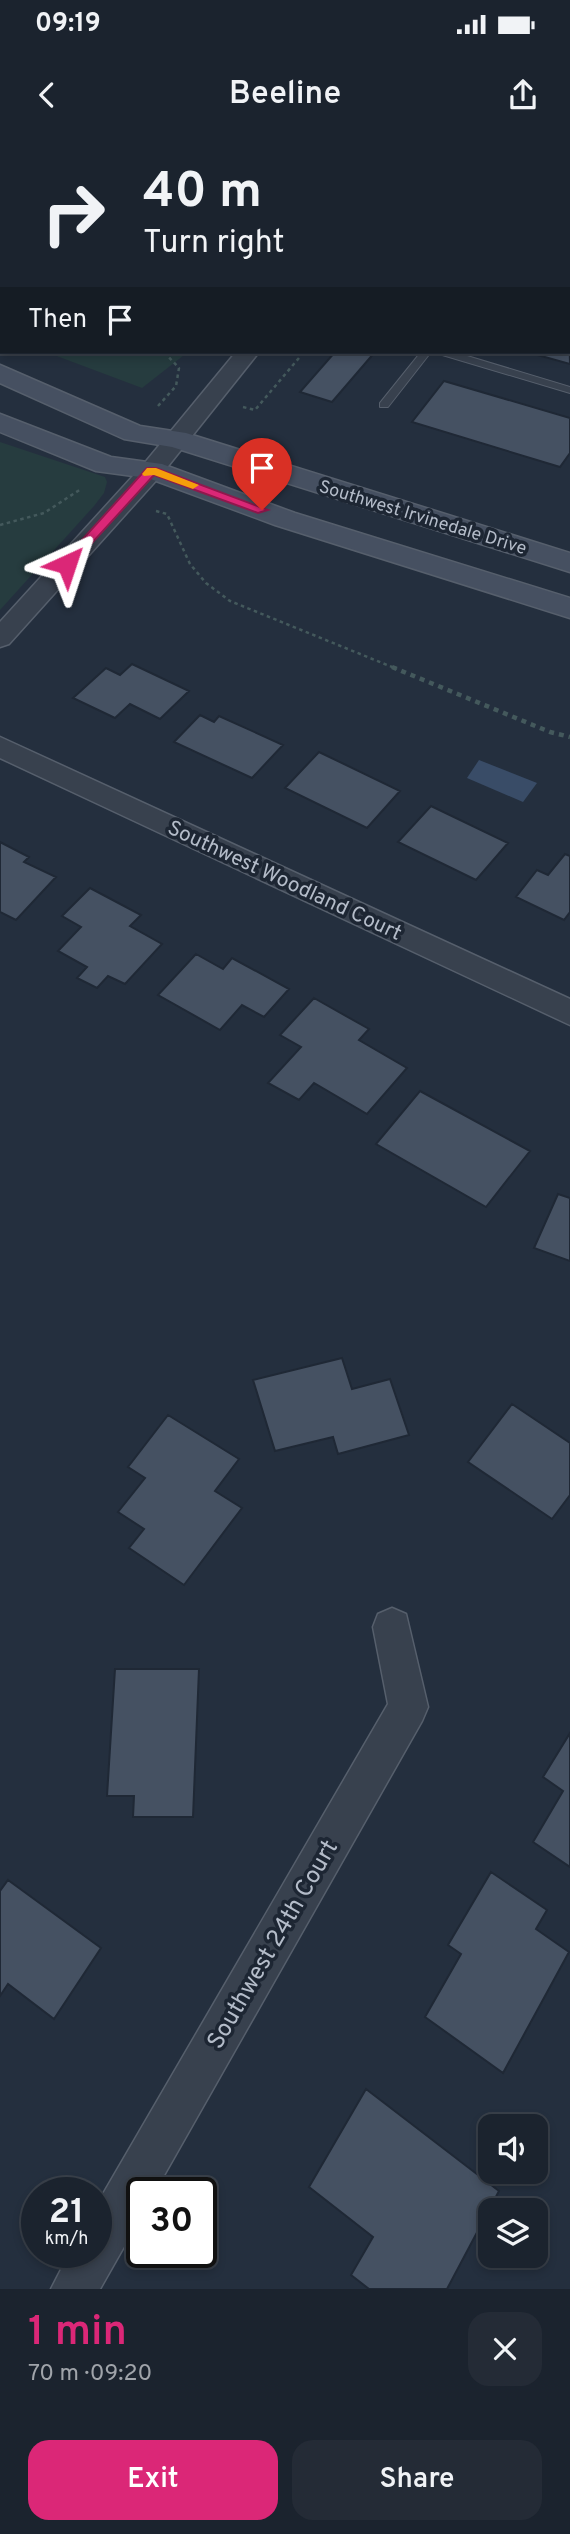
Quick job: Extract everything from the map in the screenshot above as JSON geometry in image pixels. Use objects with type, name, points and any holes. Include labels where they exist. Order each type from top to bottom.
[{"type":"main road","name":"Southwest Irvinedale Drive","points":[[0,373],[134,433],[176,439],[570,562]]},
{"type":"main road","name":"Southwest Irvinedale Drive","points":[[0,422],[106,466],[152,470],[285,519],[570,608]]},
{"type":"street","points":[[0,638],[152,470],[246,354]]},
{"type":"street","name":"Southwest Woodland Court","points":[[0,747],[570,1013]]},
{"type":"street","name":"Southwest 24th Court","points":[[112,2224],[408,1707],[392,1627]]},
{"type":"street","name":"Southwest 24th Court","points":[[74,2289],[86,2268]]},
{"type":"lane","points":[[384,405],[424,354]]},
{"type":"lane","points":[[450,354],[570,390]]},
{"type":"path","points":[[167,514],[186,561],[196,576],[230,601],[550,732],[570,737]]},
{"type":"path","points":[[0,525],[14,522]]},
{"type":"green space","points":[[51,354],[185,354],[142,388]]},
{"type":"green space","points":[[0,442],[105,477],[107,482],[104,493],[94,506],[0,610]]},
{"type":"water","points":[[479,760],[537,783],[523,802],[467,778]]},
{"type":"building","points":[[333,354],[373,354],[332,402],[300,392]]},
{"type":"building","points":[[534,354],[570,354],[570,364]]},
{"type":"building","points":[[444,381],[570,418],[570,453],[560,467],[412,422]]},
{"type":"building","points":[[132,664],[189,691],[160,719],[130,704],[115,718],[73,698],[106,668],[120,675]]},
{"type":"building","points":[[200,715],[214,722],[219,716],[283,745],[252,778],[174,742]]},
{"type":"building","points":[[319,752],[400,791],[367,828],[285,788]]},
{"type":"building","points":[[431,806],[508,843],[476,880],[398,842]]},
{"type":"building","points":[[0,842],[29,857],[24,862],[56,877],[16,920],[0,912]]},
{"type":"building","points":[[565,854],[570,856],[570,912],[564,920],[516,897],[537,870],[548,875]]},
{"type":"building","points":[[90,888],[141,915],[130,926],[162,944],[125,984],[108,976],[97,988],[77,978],[87,967],[58,951],[81,927],[62,916]]},
{"type":"building","points":[[196,954],[223,969],[232,958],[289,989],[264,1017],[242,1005],[220,1030],[158,995]]},
{"type":"building","points":[[314,998],[369,1029],[359,1040],[407,1068],[367,1114],[314,1083],[299,1100],[268,1083],[301,1047],[280,1035]]},
{"type":"building","points":[[420,1091],[530,1151],[486,1207],[376,1144]]},
{"type":"building","points":[[558,1194],[570,1198],[570,1261],[534,1248]]},
{"type":"building","points":[[342,1358],[352,1389],[390,1379],[409,1435],[338,1454],[333,1437],[275,1451],[253,1380]]},
{"type":"building","points":[[512,1404],[570,1443],[570,1495],[552,1519],[468,1462]]},
{"type":"building","points":[[168,1415],[239,1459],[215,1491],[242,1508],[184,1585],[129,1548],[144,1529],[118,1512],[145,1478],[128,1467]]},
{"type":"building","points":[[115,1669],[199,1669],[193,1817],[133,1817],[134,1796],[107,1796]]},
{"type":"building","points":[[570,1733],[570,1867],[533,1842],[563,1791],[543,1777]]},
{"type":"building","points":[[491,1872],[547,1910],[536,1929],[569,1952],[503,2073],[425,2017],[461,1954],[448,1945]]},
{"type":"building","points":[[8,1880],[101,1948],[54,2019],[8,1984],[0,1996],[0,1891]]},
{"type":"building","points":[[366,2089],[478,2175],[478,2184],[490,2184],[499,2191],[495,2198],[478,2198],[478,2231],[447,2289],[369,2289],[351,2275],[373,2237],[309,2187]]},
{"type":"slow traffic","points":[[148,474],[152,470],[193,485]]},
{"type":"route","points":[[67,564],[152,470],[262,510]]}]
